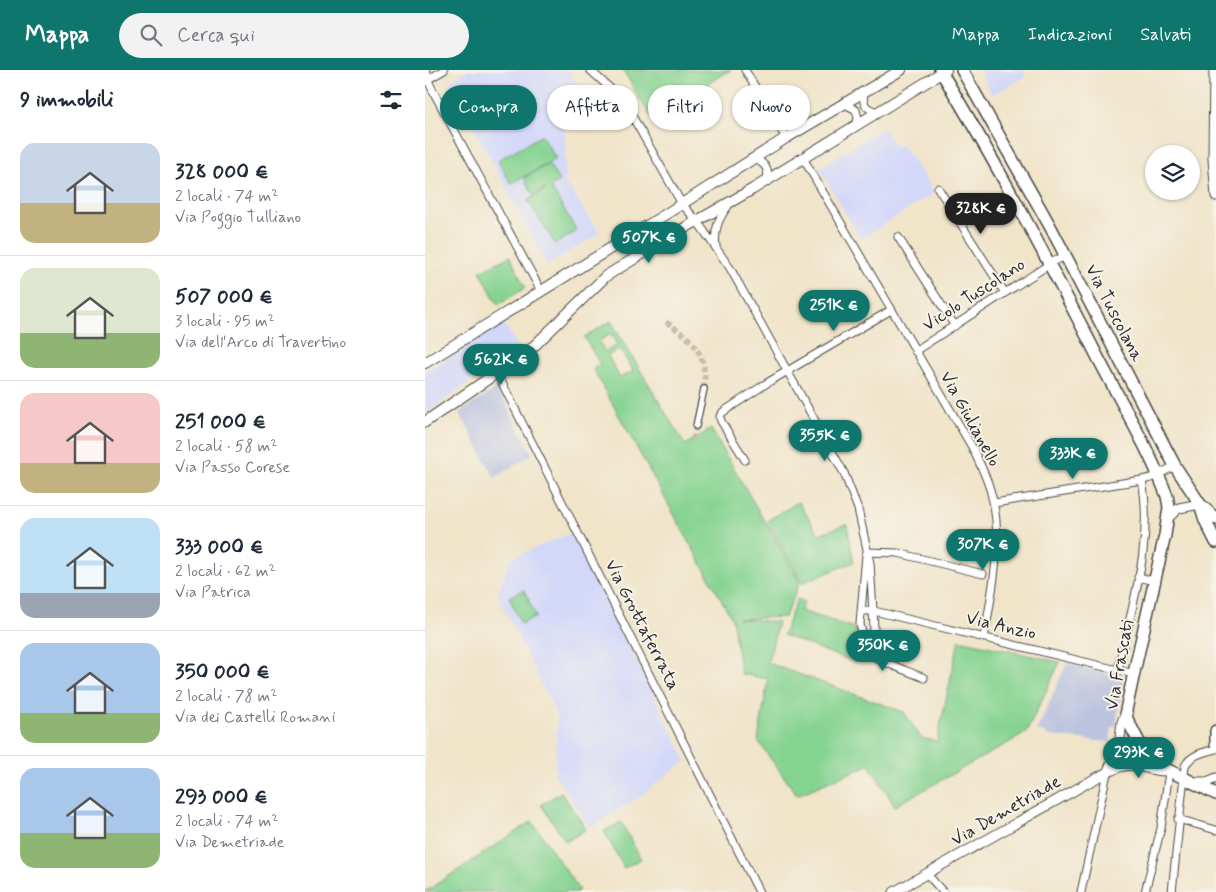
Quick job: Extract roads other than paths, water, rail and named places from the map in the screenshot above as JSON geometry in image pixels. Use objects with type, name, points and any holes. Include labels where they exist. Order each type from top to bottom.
[{"type":"main road","points":[[425,362],[682,204],[785,138],[901,70]]},
{"type":"main road","name":"Via Tuscolana","points":[[962,70],[1065,256],[1175,466],[1200,504],[1205,520],[1216,542]]},
{"type":"main road","points":[[425,422],[535,345],[606,276],[803,158],[943,71]]},
{"type":"main road","name":"Via Tuscolana","points":[[943,71],[1049,264],[1158,474],[1168,498],[1168,518]]},
{"type":"main road","name":"Via Tuscolana","points":[[1200,504],[1215,516]]},
{"type":"main road","name":"Via Frascati","points":[[1168,518],[1126,710],[1128,721],[1141,746],[1153,762],[1167,772],[1194,782]]},
{"type":"main road","points":[[1216,732],[1216,744]]},
{"type":"main road","points":[[1194,782],[1216,794]]},
{"type":"street","points":[[426,70],[426,81],[541,291]]},
{"type":"street","points":[[426,81],[444,70]]},
{"type":"street","points":[[590,70],[620,97],[682,204],[717,249],[740,286],[844,473],[858,509],[871,572],[874,631],[867,644]]},
{"type":"street","points":[[745,70],[785,138]]},
{"type":"street","points":[[1214,70],[1213,159],[1216,196]]},
{"type":"street","points":[[864,92],[863,100],[865,105],[868,109],[877,112]]},
{"type":"street","points":[[845,104],[855,110],[858,118],[856,125]]},
{"type":"street","name":"Via Giulianello","points":[[803,158],[971,447],[985,476],[994,504],[997,544],[990,607],[984,638]]},
{"type":"street","points":[[752,159],[759,161],[767,168],[768,176],[765,181]]},
{"type":"street","points":[[938,188],[1005,292]]},
{"type":"street","points":[[717,249],[715,239],[717,225],[729,203]]},
{"type":"street","points":[[898,237],[955,326]]},
{"type":"street","name":"Via Tuscolana","points":[[1049,264],[1065,256]]},
{"type":"street","name":"Vicolo Tuscolano","points":[[915,352],[1049,264]]},
{"type":"street","points":[[745,460],[721,421],[721,414],[788,371],[891,310]]},
{"type":"street","name":"Via Grottaferrata","points":[[497,373],[759,892]]},
{"type":"street","name":"Via Tuscolana","points":[[1117,393],[1133,386]]},
{"type":"street","points":[[696,426],[704,388]]},
{"type":"street","points":[[994,504],[1142,480],[1175,466]]},
{"type":"street","name":"Via Frascati","points":[[1118,670],[1139,577],[1147,524],[1142,480]]},
{"type":"street","points":[[1168,518],[1179,508],[1200,504]]},
{"type":"street","points":[[867,552],[898,553],[983,574]]},
{"type":"street","points":[[867,552],[861,611],[861,631],[869,651],[874,656],[924,678]]},
{"type":"street","points":[[1139,577],[1155,581]]},
{"type":"street","name":"Via Anzio","points":[[861,611],[874,611],[1134,674]]},
{"type":"street","points":[[1081,892],[1107,773],[1119,746],[1122,722],[1126,710]]},
{"type":"street","points":[[1172,892],[1178,819],[1185,766],[1189,759],[1216,749]]},
{"type":"street","name":"Via Demetriade","points":[[894,892],[1107,773],[1129,766],[1167,772]]},
{"type":"street","points":[[1145,892],[1161,828],[1167,772]]},
{"type":"street","points":[[1194,782],[1207,782],[1216,778]]},
{"type":"street","points":[[1178,819],[1216,830]]},
{"type":"street","points":[[927,874],[943,892]]},
{"type":"tunnel","points":[[666,322],[691,341],[697,349],[704,366],[704,389]]},
{"type":"tunnel","points":[[693,440],[696,426]]}]
